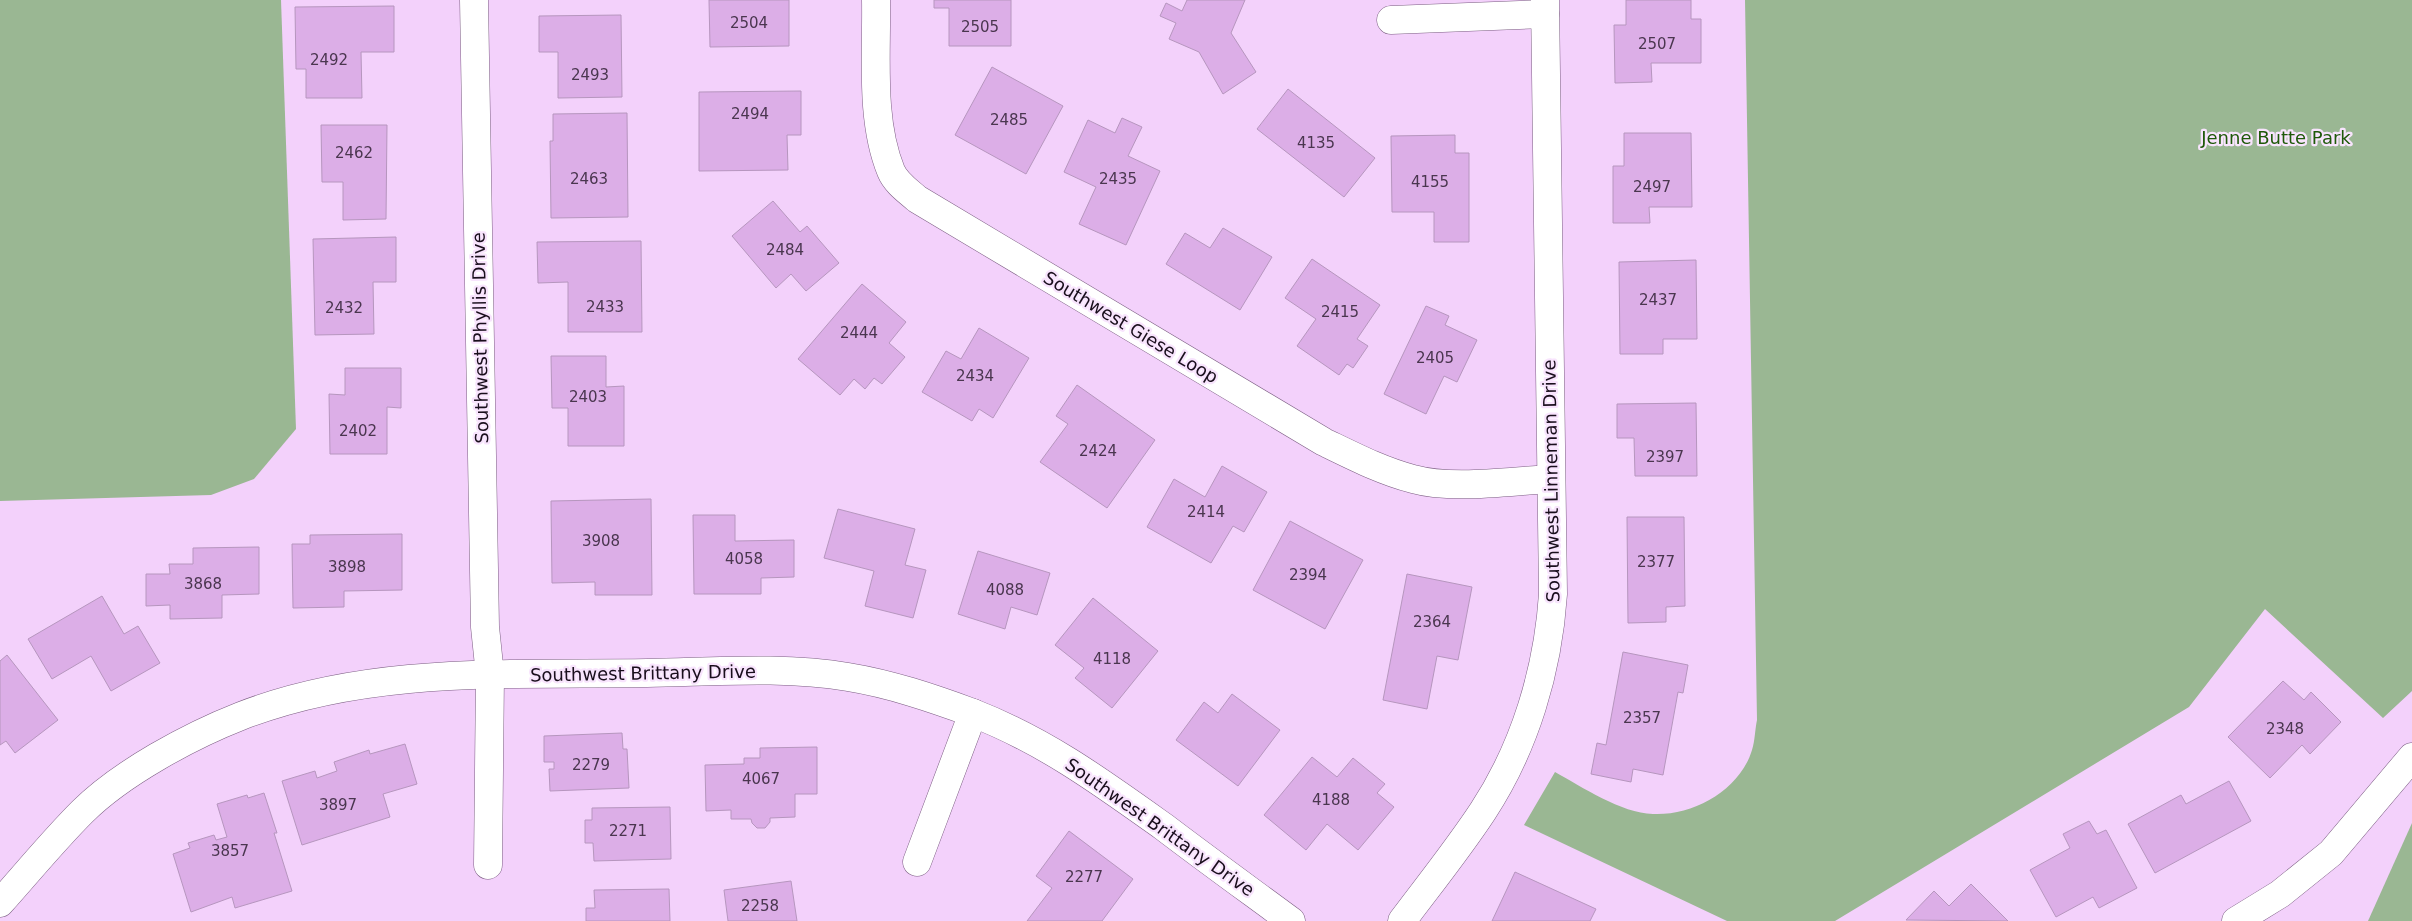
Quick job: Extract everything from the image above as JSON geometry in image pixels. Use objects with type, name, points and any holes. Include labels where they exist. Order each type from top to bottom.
[{"type":"street","name":"Southwest Phyllis Drive","points":[[474,0],[485,617],[490,675],[488,865]]},
{"type":"street","name":"Southwest Giese Loop","points":[[876,0],[878,125],[891,172],[902,187],[917,199],[1324,442],[1382,469],[1415,480],[1444,484],[1552,479]]},
{"type":"street","name":"Southwest Linneman Drive","points":[[1402,921],[1484,810],[1508,767],[1532,705],[1542,672],[1552,618],[1554,594],[1545,7]]},
{"type":"street","points":[[1391,20],[1545,7]]},
{"type":"street","name":"Southwest Brittany Drive","points":[[0,904],[83,810],[127,776],[184,742],[232,720],[308,694],[394,681],[490,675],[771,671],[846,676],[902,689],[973,714],[1022,734],[1088,772],[1292,921]]},
{"type":"street","points":[[917,862],[973,714]]},
{"type":"street","points":[[2236,921],[2280,894],[2331,853],[2412,757]]},
{"type":"green space","points":[[0,0],[281,0],[296,429],[254,479],[211,495],[0,501]]},
{"type":"green space","name":"Jenne Butte Park","points":[[1745,0],[2412,0],[2412,691],[2383,718],[2265,609],[2189,707],[1835,921],[1727,921],[1524,825],[1555,772],[1589,792],[1628,809],[1641,813],[1668,813],[1699,805],[1713,798],[1726,788],[1746,764],[1753,746],[1757,720]]},
{"type":"green space","points":[[2412,823],[2412,921],[2368,921]]},
{"type":"building","points":[[709,0],[789,0],[789,46],[710,47]]},
{"type":"building","points":[[934,0],[1011,0],[1011,46],[949,46],[949,8],[934,8]]},
{"type":"building","points":[[1187,0],[1245,0],[1231,33],[1256,72],[1223,94],[1199,52],[1169,39],[1176,23],[1160,16],[1166,3],[1182,11]]},
{"type":"building","points":[[1626,0],[1691,0],[1691,19],[1701,19],[1701,63],[1651,63],[1652,82],[1615,83],[1614,25],[1626,25]]},
{"type":"building","points":[[394,6],[394,52],[361,52],[362,98],[306,98],[306,69],[296,69],[295,7]]},
{"type":"building","points":[[621,15],[622,97],[558,98],[558,52],[539,52],[539,16]]},
{"type":"building","points":[[992,67],[1063,106],[1026,174],[955,135]]},
{"type":"building","points":[[1288,89],[1375,158],[1344,197],[1257,129]]},
{"type":"building","points":[[801,91],[801,135],[787,135],[788,170],[699,171],[699,92]]},
{"type":"building","points":[[627,113],[628,217],[551,218],[550,141],[553,141],[553,114]]},
{"type":"building","points":[[1122,118],[1142,127],[1128,156],[1160,171],[1126,245],[1079,224],[1096,187],[1064,172],[1088,120],[1115,133]]},
{"type":"building","points":[[321,125],[387,125],[386,219],[343,220],[343,182],[322,182]]},
{"type":"building","points":[[1624,133],[1691,133],[1692,207],[1649,207],[1650,223],[1613,223],[1613,166],[1624,166]]},
{"type":"building","points":[[1455,135],[1455,153],[1469,153],[1469,242],[1434,242],[1434,212],[1392,212],[1391,136]]},
{"type":"building","points":[[773,201],[800,232],[807,226],[839,263],[806,291],[791,274],[776,288],[732,236]]},
{"type":"building","points":[[1223,228],[1272,257],[1240,310],[1166,264],[1185,233],[1210,248]]},
{"type":"building","points":[[396,237],[396,282],[373,282],[374,334],[315,335],[313,239]]},
{"type":"building","points":[[641,241],[642,332],[568,332],[568,282],[538,283],[537,242]]},
{"type":"building","points":[[1312,259],[1380,305],[1357,339],[1368,346],[1353,368],[1347,364],[1339,375],[1297,346],[1316,319],[1285,298]]},
{"type":"building","points":[[1696,260],[1697,339],[1663,339],[1663,354],[1620,354],[1619,262]]},
{"type":"building","points":[[862,284],[906,322],[889,343],[905,357],[882,384],[874,378],[865,389],[854,379],[840,395],[798,359]]},
{"type":"building","points":[[1426,306],[1449,316],[1445,325],[1477,340],[1457,382],[1444,376],[1426,414],[1384,394]]},
{"type":"building","points":[[979,328],[1029,358],[993,418],[979,409],[972,421],[922,392],[946,351],[961,359]]},
{"type":"building","points":[[551,356],[606,356],[606,387],[624,386],[624,446],[568,446],[568,408],[552,408]]},
{"type":"building","points":[[345,368],[401,368],[401,408],[387,407],[387,454],[330,454],[329,394],[345,395]]},
{"type":"building","points":[[1077,385],[1155,440],[1107,508],[1040,462],[1068,424],[1056,416]]},
{"type":"building","points":[[1696,403],[1697,476],[1635,476],[1634,438],[1617,438],[1617,404]]},
{"type":"building","points":[[1222,466],[1267,492],[1244,532],[1233,526],[1211,563],[1147,527],[1174,479],[1205,497]]},
{"type":"building","points":[[651,499],[652,595],[595,595],[595,582],[552,583],[551,501]]},
{"type":"building","points":[[838,509],[915,529],[905,565],[926,570],[913,618],[865,606],[874,571],[824,558]]},
{"type":"building","points":[[693,515],[735,515],[735,541],[794,540],[794,577],[761,578],[761,594],[694,594]]},
{"type":"building","points":[[1627,517],[1684,517],[1685,606],[1666,607],[1666,622],[1628,623]]},
{"type":"building","points":[[1290,521],[1363,560],[1325,629],[1253,590]]},
{"type":"building","points":[[402,534],[402,590],[344,591],[344,607],[293,608],[292,544],[310,544],[310,535]]},
{"type":"building","points":[[259,547],[259,594],[222,595],[222,618],[170,619],[170,605],[146,606],[146,574],[170,574],[169,564],[193,564],[193,548]]},
{"type":"building","points":[[978,551],[1050,573],[1037,615],[1011,607],[1005,629],[958,614]]},
{"type":"building","points":[[1407,574],[1472,587],[1458,660],[1437,656],[1427,709],[1383,700]]},
{"type":"building","points":[[102,596],[124,634],[138,626],[160,663],[111,691],[91,656],[52,679],[28,639]]},
{"type":"building","points":[[1093,598],[1158,651],[1112,708],[1075,678],[1084,668],[1055,645]]},
{"type":"building","points":[[1623,652],[1688,665],[1683,693],[1678,692],[1663,775],[1633,769],[1631,782],[1591,774],[1597,743],[1606,745]]},
{"type":"building","points":[[7,655],[58,720],[15,753],[6,741],[0,745],[0,661]]},
{"type":"building","points":[[2283,681],[2304,700],[2311,692],[2341,722],[2310,754],[2302,745],[2270,778],[2228,737]]},
{"type":"building","points":[[1232,694],[1280,730],[1238,786],[1176,740],[1204,702],[1218,713]]},
{"type":"building","points":[[622,733],[623,749],[627,749],[629,788],[550,791],[549,769],[554,769],[554,762],[544,762],[544,736]]},
{"type":"building","points":[[405,744],[417,784],[383,794],[390,817],[302,845],[282,781],[315,771],[317,778],[337,771],[334,762],[369,750],[370,754]]},
{"type":"building","points":[[817,747],[817,794],[795,794],[795,817],[770,818],[770,822],[765,828],[757,828],[751,819],[731,819],[731,810],[706,811],[705,765],[744,764],[744,758],[760,758],[760,748]]},
{"type":"building","points":[[1312,757],[1337,777],[1353,758],[1385,784],[1377,793],[1394,807],[1358,850],[1327,824],[1306,850],[1264,815]]},
{"type":"building","points":[[2229,781],[2251,821],[2155,873],[2128,824],[2181,795],[2186,804]]},
{"type":"building","points":[[264,793],[277,833],[274,833],[292,891],[235,908],[232,897],[191,912],[173,854],[190,848],[188,843],[214,835],[216,840],[227,837],[217,804],[247,795],[248,798]]},
{"type":"building","points":[[670,807],[671,859],[594,861],[593,843],[585,843],[585,820],[592,820],[592,808]]},
{"type":"building","points":[[2089,821],[2097,834],[2106,830],[2137,888],[2099,908],[2093,897],[2056,917],[2030,870],[2070,848],[2063,834]]},
{"type":"building","points":[[1069,831],[1133,879],[1102,921],[1027,921],[1052,888],[1036,876]]},
{"type":"building","points":[[1515,872],[1596,909],[1590,921],[1492,921]]},
{"type":"building","points":[[791,881],[797,921],[728,921],[724,890]]},
{"type":"building","points":[[1971,884],[2008,921],[1906,920],[1934,891],[1949,906]]},
{"type":"building","points":[[669,889],[670,921],[586,921],[586,908],[595,908],[594,890]]}]
